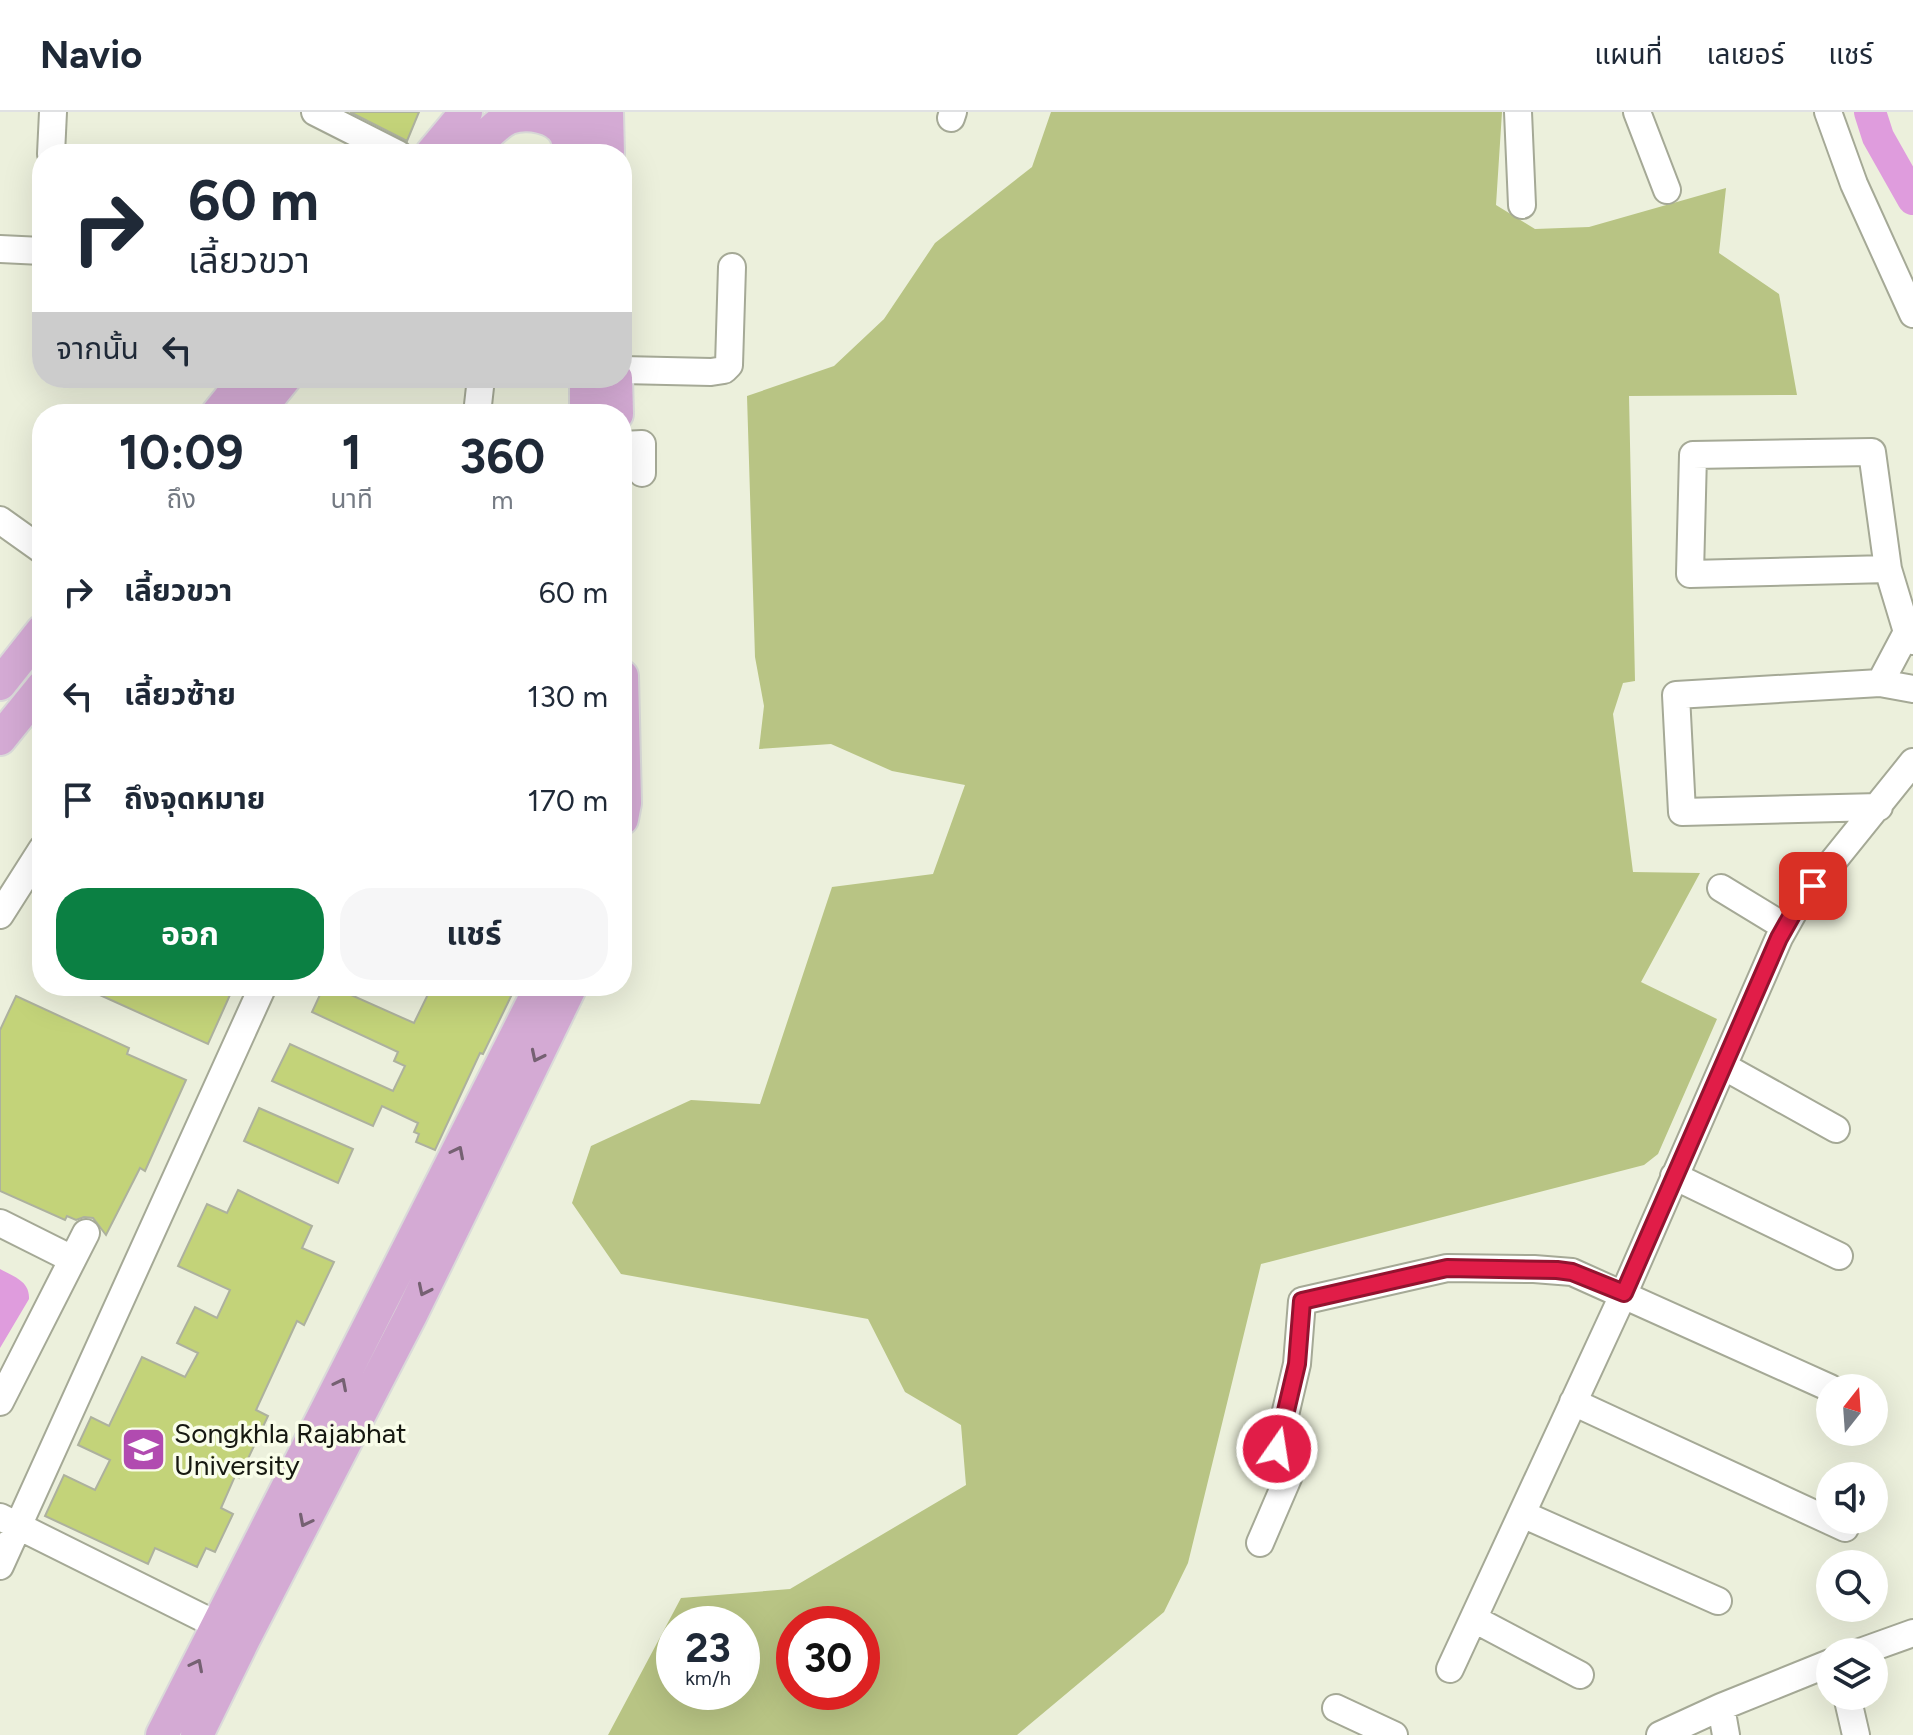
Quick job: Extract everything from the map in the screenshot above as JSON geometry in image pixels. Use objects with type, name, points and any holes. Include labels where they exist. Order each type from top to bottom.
[{"type":"main road","points":[[429,144],[453,112]]},
{"type":"main road","points":[[439,144],[466,112]]},
{"type":"main road","points":[[476,144],[501,112]]},
{"type":"main road","points":[[581,112],[582,144]]},
{"type":"main road","points":[[607,112],[608,144]]},
{"type":"main road","points":[[479,144],[509,118],[527,115],[549,119],[559,126],[566,135],[567,144]]},
{"type":"main road","points":[[264,404],[277,388]]},
{"type":"main road","points":[[0,684],[32,644]]},
{"type":"main road","points":[[0,739],[32,699]]},
{"type":"main road","points":[[197,1735],[230,1632],[536,996]]},
{"type":"main road","points":[[162,1735],[230,1632],[411,1315],[566,996]]},
{"type":"street","points":[[51,144],[53,112]]},
{"type":"street","points":[[315,112],[378,144]]},
{"type":"street","points":[[1518,112],[1522,205]]},
{"type":"street","points":[[1637,112],[1667,190]]},
{"type":"street","points":[[1828,112],[1854,184],[1913,314]]},
{"type":"street","points":[[0,249],[32,251]]},
{"type":"street","points":[[632,370],[711,372],[724,370],[729,365],[732,267]]},
{"type":"street","points":[[632,444],[642,444],[642,473]]},
{"type":"street","points":[[1880,683],[1910,636],[1888,569],[1872,452],[1693,455],[1690,574],[1888,569]]},
{"type":"street","points":[[0,520],[32,543]]},
{"type":"street","points":[[1879,807],[1682,812],[1676,695],[1880,683],[1913,689]]},
{"type":"street","points":[[1450,1669],[1624,1293],[1785,927],[1797,906],[1913,762]]},
{"type":"street","points":[[0,915],[32,865]]},
{"type":"street","points":[[1721,888],[1785,927]]},
{"type":"street","points":[[0,1566],[9,1522],[258,996]]},
{"type":"street","points":[[1723,1066],[1836,1129]]},
{"type":"street","points":[[1674,1176],[1839,1256]]},
{"type":"street","points":[[0,1223],[72,1259]]},
{"type":"street","points":[[0,1402],[86,1233]]},
{"type":"street","points":[[1260,1543],[1297,1457],[1277,1449],[1297,1364],[1302,1301],[1447,1268],[1572,1272],[1816,1382]]},
{"type":"street","points":[[1573,1402],[1816,1515]]},
{"type":"street","points":[[1522,1514],[1718,1601]]},
{"type":"street","points":[[9,1522],[230,1632]]},
{"type":"street","points":[[1474,1619],[1580,1675]]},
{"type":"street","points":[[1888,1642],[1913,1633]]},
{"type":"street","points":[[1660,1735],[1816,1669]]},
{"type":"street","points":[[1721,1707],[1726,1735]]},
{"type":"street","points":[[1336,1708],[1394,1735]]},
{"type":"street","points":[[1850,1710],[1856,1735]]},
{"type":"green space","points":[[1051,112],[1502,112],[1496,205],[1535,229],[1589,227],[1726,188],[1719,253],[1779,294],[1797,395],[1629,396],[1635,681],[1623,683],[1613,714],[1633,872],[1700,873],[1641,982],[1717,1019],[1658,1154],[1644,1165],[1261,1264],[1188,1563],[1164,1612],[1017,1735],[608,1735],[656,1645],[656,1710],[760,1710],[760,1606],[677,1606],[681,1598],[790,1589],[966,1485],[961,1425],[905,1392],[868,1319],[621,1274],[572,1203],[591,1146],[691,1100],[760,1104],[832,887],[933,874],[965,785],[892,771],[831,744],[759,749],[764,706],[755,657],[747,396],[834,366],[884,319],[935,243],[1032,167]]},
{"type":"shaded area","points":[[0,1269],[24,1284],[29,1299],[0,1348]]},
{"type":"building","points":[[350,112],[419,112],[407,141]]},
{"type":"building","points":[[16,996],[129,1048],[127,1054],[186,1080],[145,1171],[140,1168],[106,1235],[93,1218],[76,1220],[67,1216],[65,1220],[0,1191],[0,1030]]},
{"type":"building","points":[[102,996],[230,996],[208,1044]]},
{"type":"building","points":[[319,996],[353,996],[414,1023],[427,996],[511,996],[483,1054],[480,1053],[435,1150],[416,1142],[419,1134],[414,1132],[418,1123],[382,1106],[373,1126],[272,1081],[290,1044],[393,1091],[405,1066],[394,1061],[398,1052],[312,1012]]},
{"type":"building","points":[[259,1108],[353,1149],[338,1183],[244,1141]]},
{"type":"building","points":[[238,1190],[312,1226],[302,1248],[334,1262],[304,1325],[297,1321],[256,1410],[268,1416],[221,1508],[233,1514],[215,1552],[206,1548],[197,1567],[155,1548],[148,1564],[45,1516],[64,1475],[95,1490],[110,1460],[78,1445],[91,1417],[109,1426],[142,1357],[185,1377],[198,1353],[177,1343],[195,1307],[217,1318],[230,1290],[178,1266],[207,1204],[227,1213]]},
{"type":"waterway","points":[[1870,112],[1878,137],[1913,199]]},
{"type":"place","name":"Songkhla Rajabhat University","points":[[143,1449]]},
{"type":"route","points":[[1277,1449],[1297,1364],[1302,1301],[1447,1268],[1572,1272],[1624,1293],[1779,938],[1797,906],[1813,886]]}]
